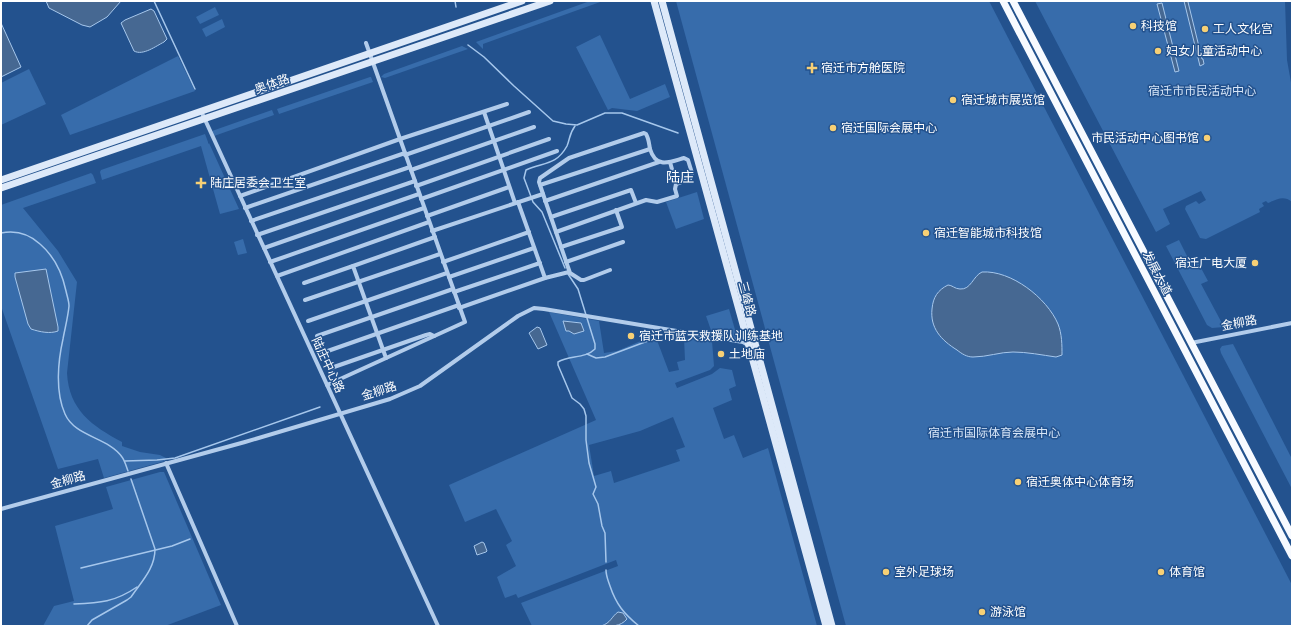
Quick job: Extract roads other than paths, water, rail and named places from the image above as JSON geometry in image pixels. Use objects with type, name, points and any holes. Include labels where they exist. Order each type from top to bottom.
[{"type":"main road","name":"奥体路","points":[[1,180],[522,1]]},
{"type":"main road","name":"奥体路","points":[[1,188],[550,1]]},
{"type":"main road","name":"三峰路","points":[[654,1],[701,159],[832,626]]},
{"type":"main road","name":"三峰路","points":[[662,1],[748,345],[826,626]]},
{"type":"main road","name":"发展大道","points":[[1003,1],[1292,556]]},
{"type":"main road","name":"发展大道","points":[[1013,1],[1292,536]]},
{"type":"street","points":[[327,384],[465,322],[366,43]]},
{"type":"street","points":[[240,196],[400,139],[507,104]]},
{"type":"street","name":"陆庄中心路","points":[[201,111],[438,626]]},
{"type":"street","points":[[484,112],[509,187],[529,232],[545,278]]},
{"type":"street","points":[[245,208],[529,112]]},
{"type":"street","points":[[251,221],[534,127]]},
{"type":"street","points":[[610,270],[584,280],[581,280],[570,272],[545,201],[540,185],[540,178],[546,172],[557,167],[569,158],[644,133],[648,137],[650,148],[655,160],[659,162]]},
{"type":"street","points":[[257,235],[549,139]]},
{"type":"street","points":[[540,185],[650,148]]},
{"type":"street","points":[[421,199],[557,151]]},
{"type":"street","points":[[545,201],[659,162],[670,162],[684,158],[688,160],[692,173],[690,179],[676,184]]},
{"type":"street","points":[[690,165],[701,159]]},
{"type":"street","points":[[556,232],[648,200],[657,202],[677,196],[675,188],[676,184],[670,162]]},
{"type":"street","points":[[427,216],[509,187]]},
{"type":"street","points":[[551,217],[631,190],[636,204]]},
{"type":"street","points":[[264,248],[419,194]]},
{"type":"street","points":[[432,231],[543,194]]},
{"type":"street","points":[[270,262],[424,208]]},
{"type":"street","points":[[561,247],[622,227],[616,210]]},
{"type":"street","points":[[277,276],[429,222]]},
{"type":"street","points":[[443,262],[529,232]]},
{"type":"street","points":[[304,283],[434,237]]},
{"type":"street","points":[[566,262],[623,242]]},
{"type":"street","points":[[308,321],[365,300],[534,248]]},
{"type":"street","points":[[305,300],[440,254]]},
{"type":"street","points":[[317,336],[453,290],[540,263]]},
{"type":"street","points":[[353,266],[386,358]]},
{"type":"street","points":[[322,353],[459,306],[545,278],[570,272]]},
{"type":"street","name":"金柳路","points":[[1,509],[246,442],[390,399],[420,386],[515,318],[532,309],[544,309],[590,316],[743,342],[748,345]]},
{"type":"street","name":"金柳路","points":[[1191,343],[1292,323]]},
{"type":"street","points":[[331,368],[426,335],[430,334],[434,336]]},
{"type":"street","points":[[166,463],[236,626]]},
{"type":"waterway","points":[[154,1],[195,89]]},
{"type":"waterway","points":[[455,1],[456,7]]},
{"type":"waterway","points":[[468,45],[484,57],[553,121],[577,125],[605,113],[622,113],[678,133]]},
{"type":"waterway","points":[[565,268],[542,212],[533,202],[524,178],[526,170],[554,160],[563,152],[575,126]]},
{"type":"waterway","points":[[1,233],[17,232],[31,237],[45,249],[57,265],[64,284],[69,306],[61,348],[58,376],[60,396],[65,414],[76,428],[116,450],[125,462],[128,471]]},
{"type":"waterway","points":[[568,274],[578,289],[595,344],[595,349],[582,356],[562,360],[558,362],[558,365],[572,398],[584,409],[586,416],[586,440],[589,463],[596,487],[593,494],[598,504],[602,526],[605,533],[606,562]]},
{"type":"waterway","points":[[587,354],[596,358],[605,357],[653,339]]},
{"type":"waterway","points":[[125,461],[175,458],[320,407]]},
{"type":"waterway","points":[[87,626],[92,620],[131,597],[147,575],[153,563],[155,549],[131,479]]},
{"type":"waterway","points":[[81,568],[172,546],[190,539]]},
{"type":"waterway","points":[[606,570],[615,598],[625,613],[639,626]]},
{"type":"waterway","points":[[74,604],[107,601],[122,596],[137,587]]},
{"type":"place","name":"科技馆","points":[[1133,26]]},
{"type":"place","name":"工人文化宫","points":[[1205,29]]},
{"type":"place","name":"妇女儿童活动中心","points":[[1158,51]]},
{"type":"place","name":"宿迁市方舱医院","points":[[812,68]]},
{"type":"place","name":"宿迁城市展览馆","points":[[953,100]]},
{"type":"place","name":"宿迁国际会展中心","points":[[833,128]]},
{"type":"place","name":"市民活动中心图书馆","points":[[1207,138]]},
{"type":"place","name":"陆庄居委会卫生室","points":[[201,183]]},
{"type":"place","name":"宿迁智能城市科技馆","points":[[926,233]]},
{"type":"place","name":"宿迁广电大厦","points":[[1255,263]]},
{"type":"place","name":"宿迁市蓝天救援队训练基地","points":[[631,336]]},
{"type":"place","name":"土地庙","points":[[721,354]]},
{"type":"place","name":"宿迁奥体中心体育场","points":[[1018,482]]},
{"type":"place","name":"室外足球场","points":[[886,572]]},
{"type":"place","name":"体育馆","points":[[1161,572]]},
{"type":"place","name":"游泳馆","points":[[982,612]]},
{"type":"district","name":"陆庄","points":[[680,177]]},
{"type":"park label","name":"宿迁市市民活动中心","points":[[1202,91]]},
{"type":"park label","name":"宿迁市国际体育会展中心","points":[[994,433]]}]
